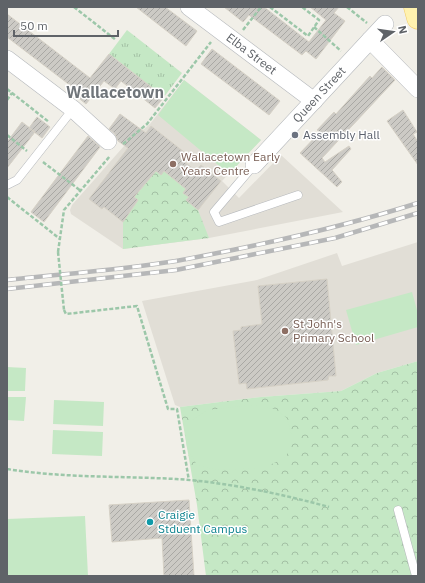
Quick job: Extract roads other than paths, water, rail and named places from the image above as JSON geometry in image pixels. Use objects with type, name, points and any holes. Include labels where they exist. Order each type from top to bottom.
[{"type":"main road","points":[[415,7],[418,18]]},
{"type":"street","name":"Elba Street","points":[[189,7],[314,101]]},
{"type":"street","name":"Queen Street","points":[[254,165],[378,32],[418,89]]},
{"type":"street","points":[[7,59],[73,109],[111,146]]},
{"type":"lane","points":[[7,185],[17,180],[73,109]]},
{"type":"lane","points":[[254,165],[214,212],[219,222],[298,194]]},
{"type":"lane","points":[[398,510],[416,576]]},
{"type":"railway","points":[[7,280],[176,261],[298,236],[418,203]]},
{"type":"railway","points":[[7,289],[176,270],[335,238],[418,213]]},
{"type":"place","name":"Assembly Hall","points":[[295,135]]},
{"type":"place","name":"Wallacetown Early Years Centre","points":[[173,164]]},
{"type":"place","name":"St John's Primary School","points":[[285,331]]},
{"type":"place","name":"Craigie Stduent Campus","points":[[150,522]]},
{"type":"district","name":"Wallacetown","points":[[115,92]]}]
